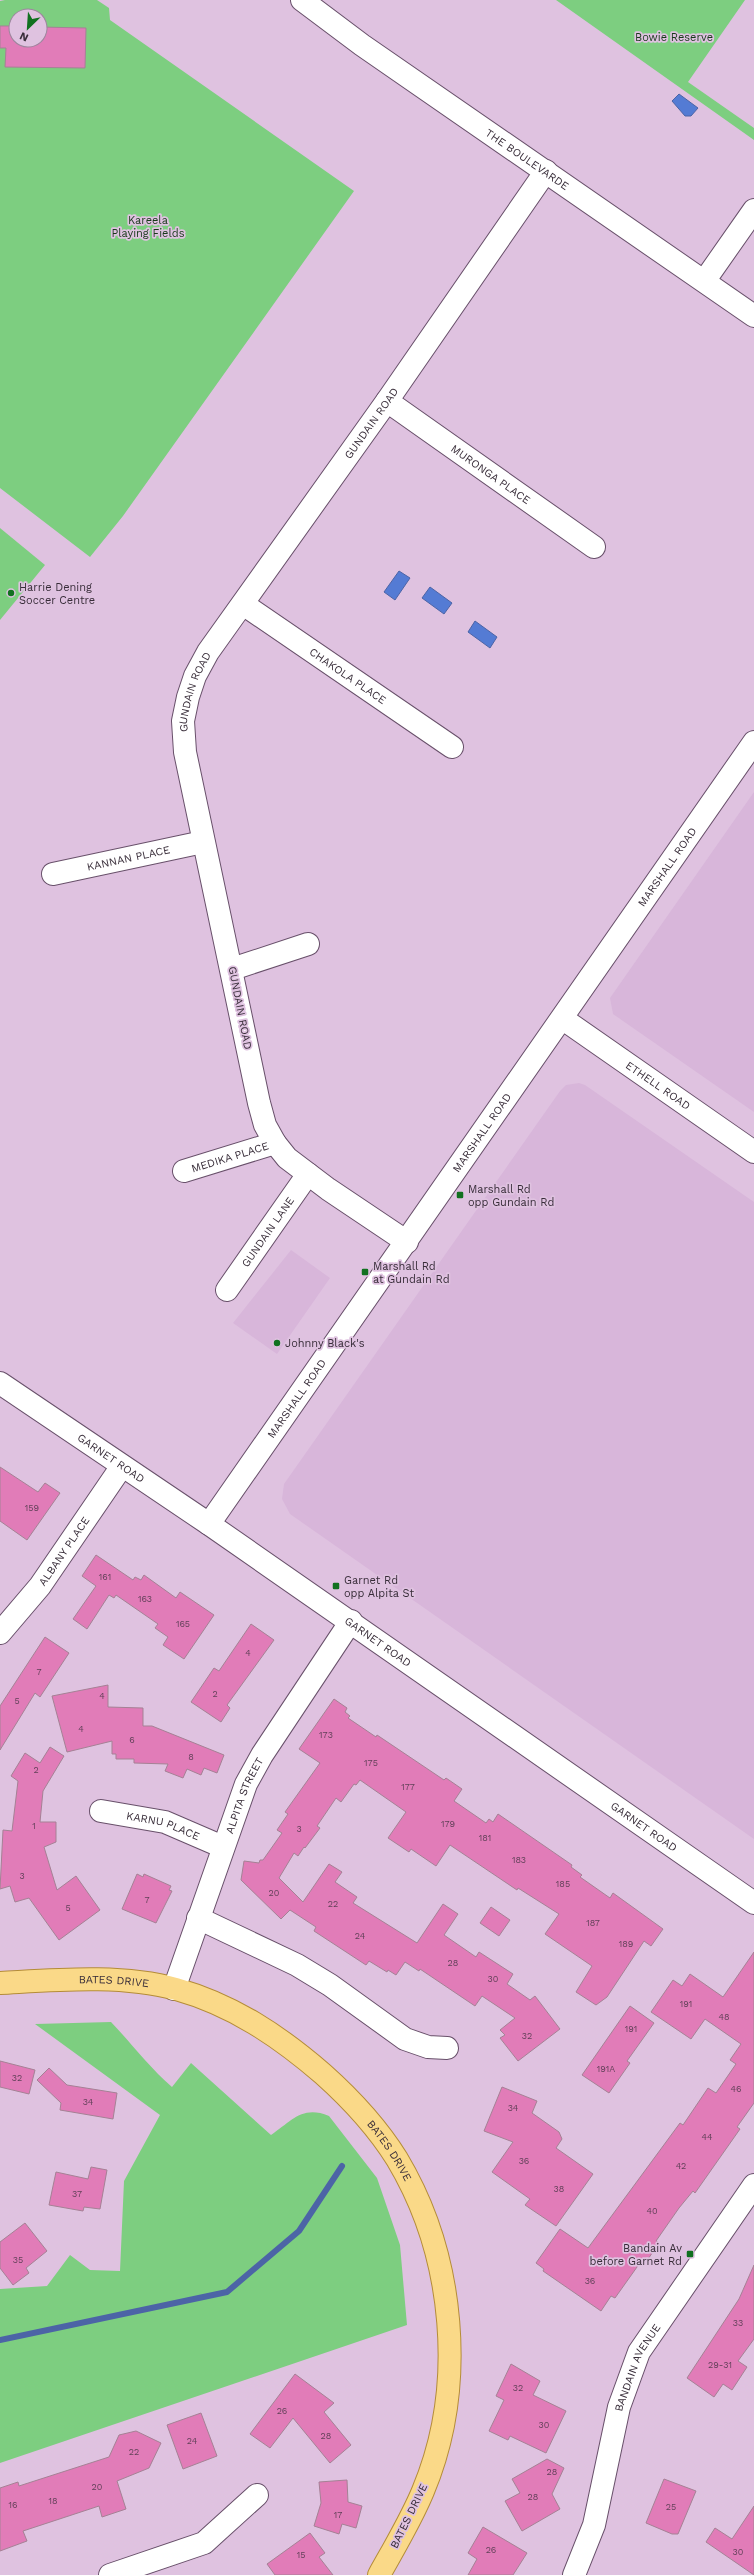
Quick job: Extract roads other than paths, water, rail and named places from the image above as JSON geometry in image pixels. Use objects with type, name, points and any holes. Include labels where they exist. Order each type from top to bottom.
[{"type":"main road","name":"BATES DRIVE","points":[[0,1983],[70,1979],[117,1981],[174,1989],[224,2006],[255,2022],[297,2051],[363,2113],[397,2159],[417,2197],[431,2235],[444,2289],[450,2336],[444,2418],[424,2491],[379,2575]]},
{"type":"street","name":"THE BOULEVARDE","points":[[302,0],[369,49],[705,280],[754,316]]},
{"type":"street","name":"GUNDAIN ROAD","points":[[407,1242],[287,1158],[275,1143],[265,1125],[203,842],[185,752],[183,721],[195,676],[208,652],[387,401],[546,171]]},
{"type":"street","points":[[705,280],[754,210]]},
{"type":"street","name":"MURONGA PLACE","points":[[387,401],[594,547]]},
{"type":"street","name":"CHAKOLA PLACE","points":[[243,604],[452,747]]},
{"type":"street","name":"MARSHALL ROAD","points":[[209,1524],[563,1019],[754,742]]},
{"type":"street","name":"KANNAN PLACE","points":[[53,874],[203,842]]},
{"type":"street","points":[[232,969],[308,944]]},
{"type":"street","name":"ETHELL ROAD","points":[[563,1019],[754,1152]]},
{"type":"street","name":"MEDIKA PLACE","points":[[184,1171],[275,1143]]},
{"type":"street","name":"GUNDAIN LANE","points":[[227,1290],[308,1174]]},
{"type":"street","name":"GARNET ROAD","points":[[0,1383],[350,1621],[754,1903]]},
{"type":"street","name":"ALBANY PLACE","points":[[0,1633],[40,1586],[122,1466]]},
{"type":"street","name":"ALPITA STREET","points":[[174,1989],[223,1847],[252,1770],[350,1621]]},
{"type":"street","name":"KARNU PLACE","points":[[101,1810],[165,1822],[223,1847]]},
{"type":"street","points":[[198,1918],[297,1965],[330,1985],[405,2039],[428,2047],[446,2048]]},
{"type":"street","name":"BANDAIN AVENUE","points":[[574,2575],[594,2525],[619,2407],[639,2352],[754,2185]]},
{"type":"street","points":[[110,2575],[204,2543],[257,2495]]},
{"type":"water","points":[[679,94],[698,108],[691,116],[685,116],[672,101]]},
{"type":"water","points":[[399,571],[410,578],[395,600],[384,592]]},
{"type":"water","points":[[430,587],[452,603],[444,614],[422,598]]},
{"type":"water","points":[[475,621],[497,637],[490,648],[468,632]]},
{"type":"waterway","points":[[0,2340],[227,2292],[299,2231],[342,2166]]},
{"type":"place","name":"Harrie Dening Soccer Centre","points":[[11,593]]},
{"type":"place","name":"Marshall Rd opp Gundain Rd","points":[[460,1195]]},
{"type":"place","name":"Marshall Rd at Gundain Rd","points":[[365,1272]]},
{"type":"place","name":"Johnny Black's","points":[[277,1343]]},
{"type":"place","name":"Garnet Rd opp Alpita St","points":[[336,1586]]},
{"type":"place","name":"Bandain Av before Garnet Rd","points":[[690,2254]]},
{"type":"park label","name":"Bowie Reserve","points":[[674,37]]},
{"type":"park label","name":"Kareela Playing Fields","points":[[148,226]]}]
